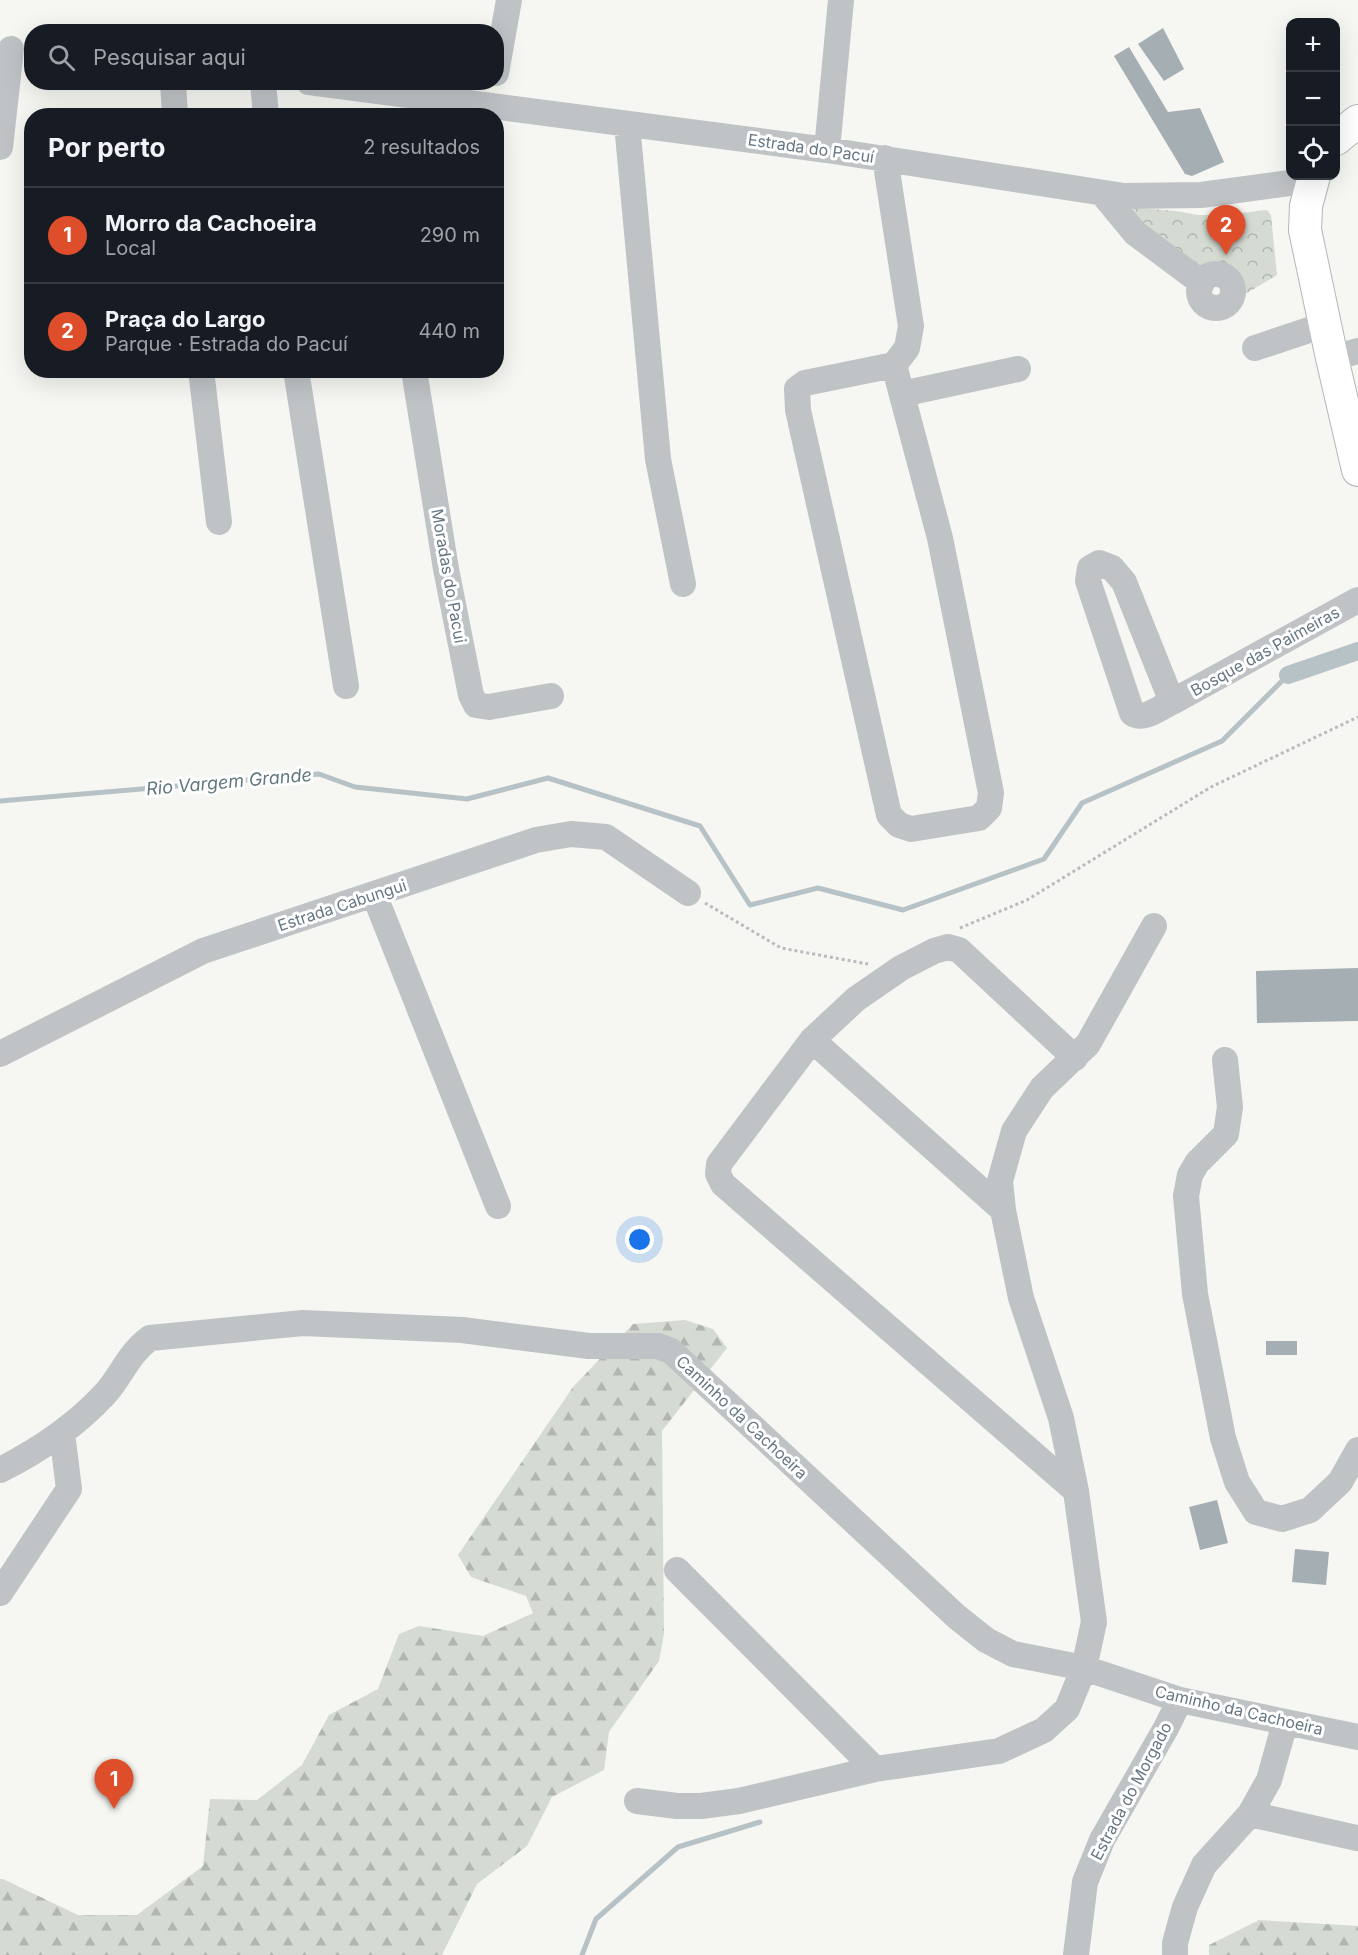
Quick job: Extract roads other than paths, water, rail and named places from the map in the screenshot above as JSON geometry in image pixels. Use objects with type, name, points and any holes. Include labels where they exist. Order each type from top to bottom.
[{"type":"main road","points":[[1340,135],[1358,121]]},
{"type":"main road","points":[[1312,180],[1306,206],[1305,230],[1324,325],[1345,354],[1358,470]]},
{"type":"street","points":[[504,28],[509,0]]},
{"type":"street","points":[[827,150],[841,0]]},
{"type":"street","points":[[0,147],[14,49]]},
{"type":"street","points":[[173,90],[175,108]]},
{"type":"street","points":[[264,90],[265,108]]},
{"type":"street","name":"Estrada do Pacuí","points":[[337,90],[386,104],[493,95],[627,124],[885,158],[1124,196],[1201,195],[1300,180]]},
{"type":"street","points":[[627,124],[658,459],[683,584]]},
{"type":"street","points":[[885,158],[911,326],[907,348],[894,364],[805,383],[797,389],[798,410],[889,815],[899,825],[911,829],[979,818],[989,808],[991,793],[940,538],[894,364]]},
{"type":"street","points":[[1102,193],[1136,233],[1202,283]]},
{"type":"street","points":[[1254,348],[1324,325]]},
{"type":"street","points":[[902,394],[1018,369]]},
{"type":"street","points":[[202,378],[219,522]]},
{"type":"street","points":[[297,378],[346,686]]},
{"type":"street","name":"Moradas do Pacui","points":[[415,378],[446,569],[471,695],[476,705],[489,707],[551,696]]},
{"type":"street","name":"Bosque das Paimeiras","points":[[1172,702],[1124,582],[1112,568],[1100,563],[1090,568],[1088,581],[1132,713],[1136,717],[1142,717],[1172,702],[1358,600]]},
{"type":"street","name":"Estrada Cabungui","points":[[0,1054],[203,951],[536,840],[571,834],[606,837],[688,892]]},
{"type":"street","points":[[374,894],[498,1206]]},
{"type":"street","points":[[637,1801],[677,1806],[701,1806],[740,1801],[875,1769],[999,1751],[1044,1730],[1067,1709],[1084,1668],[1094,1622],[1076,1491],[1061,1418],[1021,1298],[1003,1210],[1000,1181],[1014,1131],[1042,1088],[1088,1044],[1154,926]]},
{"type":"street","points":[[1075,1058],[959,950],[948,947],[934,951],[901,968],[865,993],[812,1040],[718,1164],[718,1174],[723,1184],[1076,1491]]},
{"type":"street","points":[[812,1040],[1003,1210]]},
{"type":"street","points":[[1225,1060],[1230,1107],[1226,1134],[1197,1163],[1190,1175],[1186,1196],[1195,1294],[1223,1438],[1237,1482],[1256,1512],[1282,1519],[1310,1510],[1340,1482],[1358,1449]]},
{"type":"street","name":"Caminho da Cachoeira","points":[[0,1470],[62,1433],[105,1395],[136,1348],[150,1338],[303,1323],[462,1330],[589,1346],[658,1346],[671,1351],[957,1617],[986,1640],[1013,1654],[1084,1668],[1180,1700],[1358,1737]]},
{"type":"street","points":[[0,1593],[69,1489],[62,1433]]},
{"type":"street","points":[[677,1570],[875,1769]]},
{"type":"street","name":"Estrada do Morgado","points":[[1076,1955],[1085,1882],[1102,1840],[1180,1700]]},
{"type":"street","points":[[1174,1955],[1185,1907],[1204,1865],[1250,1814],[1269,1780],[1285,1723]]},
{"type":"street","points":[[1250,1814],[1357,1838]]},
{"type":"waterway","name":"Rio Vargem Grande","points":[[1288,675],[1358,651]]},
{"type":"waterway","name":"Rio Vargem Grande","points":[[0,801],[319,774],[355,787],[467,799],[548,778],[700,826],[750,905],[818,888],[903,910],[1044,859],[1082,803],[1222,741],[1288,675]]},
{"type":"waterway","points":[[582,1955],[596,1919],[678,1847],[760,1822]]},
{"type":"place","name":"Praça do Largo","points":[[1226,255]]},
{"type":"place","name":"Morro da Cachoeira","points":[[114,1809]]}]
